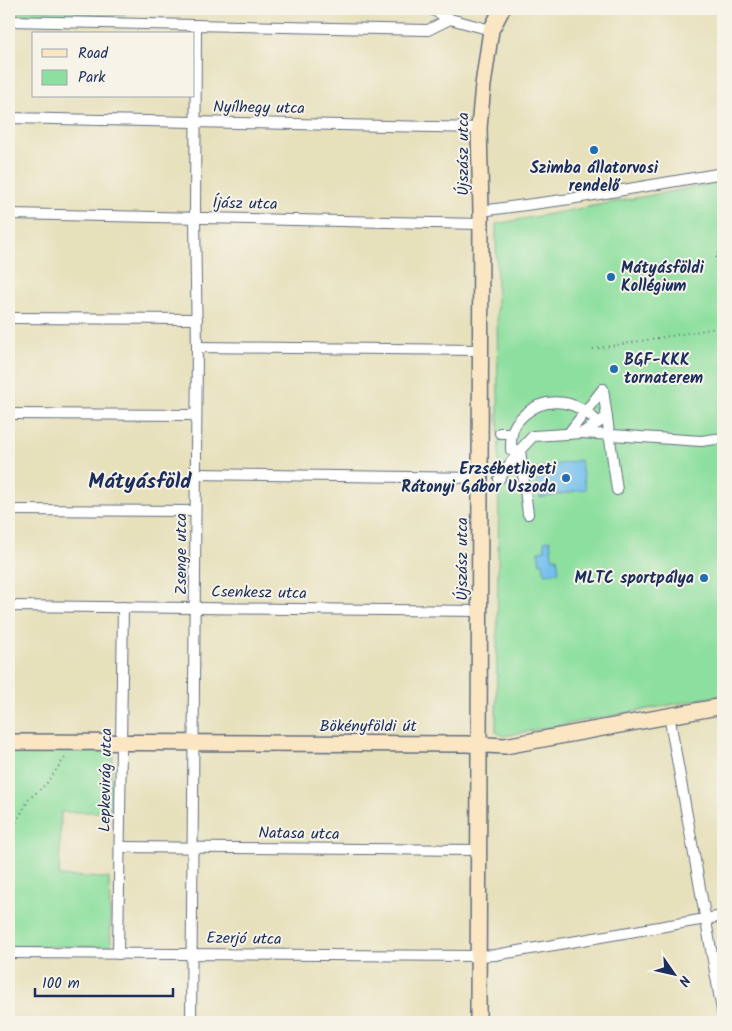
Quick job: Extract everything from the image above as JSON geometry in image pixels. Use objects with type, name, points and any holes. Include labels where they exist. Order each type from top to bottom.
[{"type":"street","points":[[431,9],[450,19],[491,30]]},
{"type":"street","name":"Újszász utca","points":[[478,1022],[479,128],[491,30],[502,9]]},
{"type":"street","points":[[9,21],[428,30],[450,19]]},
{"type":"street","name":"Zsenge utca","points":[[192,1022],[193,743],[196,608],[196,25]]},
{"type":"street","name":"Nyílhegy utca","points":[[9,118],[479,128]]},
{"type":"street","name":"Íjász utca","points":[[9,214],[195,218],[480,218],[570,199],[723,173]]},
{"type":"street","points":[[9,318],[197,319]]},
{"type":"street","points":[[197,347],[479,350]]},
{"type":"street","points":[[568,434],[602,389],[603,420],[610,436],[617,490]]},
{"type":"street","points":[[528,514],[512,433],[521,417],[536,406],[547,403],[568,404],[586,410],[603,420]]},
{"type":"street","points":[[9,414],[196,414]]},
{"type":"street","points":[[582,433],[603,420]]},
{"type":"street","points":[[500,433],[512,433]]},
{"type":"street","points":[[499,479],[516,450],[534,436],[582,433],[701,441],[723,438]]},
{"type":"street","points":[[499,450],[516,450]]},
{"type":"street","points":[[196,474],[479,478]]},
{"type":"street","points":[[9,510],[195,511]]},
{"type":"street","name":"Csenkesz utca","points":[[9,606],[479,611]]},
{"type":"street","name":"Lepkevirág utca","points":[[118,954],[123,607]]},
{"type":"street","name":"Bökényföldi út","points":[[9,742],[479,744],[505,746],[723,706]]},
{"type":"street","points":[[669,715],[723,1016]]},
{"type":"street","name":"Natasa utca","points":[[120,847],[479,850]]},
{"type":"street","name":"Ezerjó utca","points":[[9,953],[478,956],[495,955],[723,916]]},
{"type":"path","points":[[723,253],[716,254],[723,305]]},
{"type":"path","points":[[593,349],[723,327]]},
{"type":"path","points":[[9,835],[29,799],[51,779],[68,754]]},
{"type":"green space","points":[[9,9],[126,9],[125,16],[9,14]]},
{"type":"green space","points":[[723,182],[723,695],[504,736],[496,732],[499,479],[496,224]]},
{"type":"green space","points":[[9,749],[113,752],[110,812],[61,812],[59,876],[109,878],[111,947],[9,946]]},
{"type":"water","points":[[580,460],[586,489],[540,498],[534,469]]},
{"type":"water","points":[[550,540],[552,557],[557,557],[559,572],[545,574],[543,562],[540,563],[538,551],[545,550],[544,541]]},
{"type":"place","name":"Szimba állatorvosi rendelő","points":[[594,150]]},
{"type":"place","name":"Mátyásföldi Kollégium","points":[[611,277]]},
{"type":"place","name":"BGF-KKK tornaterem","points":[[614,369]]},
{"type":"place","name":"Erzsébetligeti Rátonyi Gábor Uszoda","points":[[566,478]]},
{"type":"place","name":"MLTC sportpálya","points":[[704,578]]},
{"type":"district","name":"Mátyásföld","points":[[140,482]]}]
